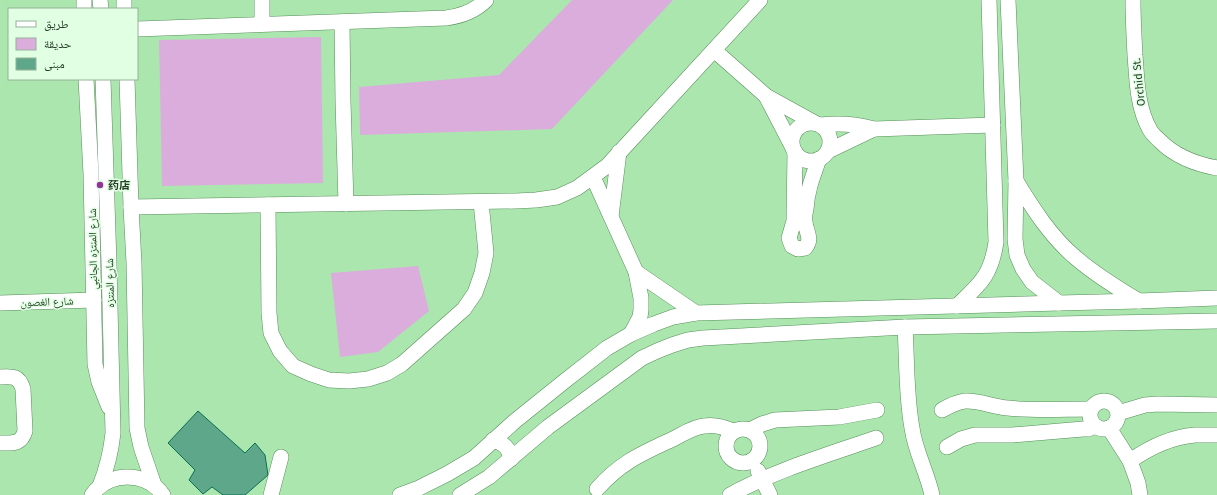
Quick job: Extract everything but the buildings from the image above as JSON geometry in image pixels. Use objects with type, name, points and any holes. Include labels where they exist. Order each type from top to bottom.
[{"type":"street","points":[[262,0],[262,24]]},
{"type":"street","points":[[138,29],[446,18],[471,12],[486,0]]},
{"type":"street","points":[[131,207],[482,202],[536,200],[557,197],[576,188],[608,166],[619,152],[760,0]]},
{"type":"street","points":[[956,306],[980,284],[989,271],[994,257],[996,242],[989,0]]},
{"type":"street","points":[[1008,0],[1016,181],[1015,239],[1017,255],[1023,269],[1032,282],[1059,303]]},
{"type":"street","name":"Orchid St.","points":[[1132,0],[1139,95],[1142,112],[1150,131],[1167,148],[1182,158],[1201,165],[1217,168]]},
{"type":"street","points":[[342,22],[346,204]]},
{"type":"street","points":[[714,50],[766,96],[818,124],[829,134],[830,140],[808,190],[799,222],[792,140],[793,134],[802,124],[808,122],[818,124],[848,124],[874,129],[993,125]]},
{"type":"street","name":"شارع المنتزه الجانبي","points":[[86,80],[91,174],[95,364],[99,382],[113,415]]},
{"type":"street","name":"شارع المنتزه","points":[[94,492],[107,469],[113,433],[103,80]]},
{"type":"street","points":[[127,80],[134,263],[137,428],[141,447],[162,491]]},
{"type":"street","points":[[766,96],[793,149],[800,158],[806,160],[813,161],[874,129]]},
{"type":"street","points":[[611,217],[619,152]]},
{"type":"street","points":[[593,177],[636,272],[641,298],[641,310],[640,318],[631,334]]},
{"type":"street","points":[[1016,181],[1032,209],[1052,234],[1075,257],[1103,279],[1139,302]]},
{"type":"street","points":[[268,205],[269,313],[271,333],[280,351],[293,366],[310,374],[329,380],[349,381],[368,379],[386,373],[402,364],[464,309],[475,293],[482,273],[486,253],[482,202]]},
{"type":"street","points":[[109,264],[134,263]]},
{"type":"street","points":[[636,272],[696,313]]},
{"type":"street","points":[[400,495],[419,488],[447,474],[474,458],[532,407],[607,348],[631,334],[673,317],[696,313],[1139,302],[1217,298]]},
{"type":"street","name":"شارع الغصون","points":[[0,304],[94,300]]},
{"type":"street","points":[[460,495],[489,477],[548,426],[642,358],[657,350],[683,342],[703,338],[905,327],[1217,321]]},
{"type":"street","points":[[905,327],[909,408],[912,428],[917,448],[925,467],[932,495]]},
{"type":"street","points":[[0,377],[12,376],[21,384],[23,390],[25,431],[23,437],[19,441],[14,443],[0,443]]},
{"type":"street","points":[[942,410],[952,404],[964,401],[1009,408],[1091,409]]},
{"type":"street","points":[[947,447],[961,439],[975,435],[1012,435],[1088,429],[1102,427],[1115,424],[1118,413],[1114,405],[1106,401],[1097,403],[1091,409],[1090,418],[1102,427],[1130,461],[1138,483],[1140,495]]},
{"type":"street","points":[[1118,413],[1144,405],[1217,405]]},
{"type":"street","points":[[532,407],[532,414],[535,421],[540,425],[548,426]]},
{"type":"street","points":[[750,430],[775,420],[839,417],[877,410]]},
{"type":"street","points":[[597,489],[616,470],[627,462],[692,430],[703,426],[714,425],[726,427],[734,431]]},
{"type":"street","points":[[742,428],[750,430],[755,433],[760,442],[759,452],[752,461],[739,463],[728,455],[726,442],[734,431],[742,428]]},
{"type":"street","points":[[1130,461],[1144,451],[1160,443],[1194,435],[1217,435]]},
{"type":"street","points":[[730,495],[784,470],[876,438]]},
{"type":"street","points":[[493,440],[506,446],[510,452],[511,459]]},
{"type":"street","points":[[270,495],[281,457]]},
{"type":"street","points":[[752,461],[770,495]]},
{"type":"street","points":[[94,492],[113,479],[127,476],[141,478],[162,491]]},
{"type":"green space","points":[[572,0],[673,0],[552,129],[360,135],[359,87],[499,75]]},
{"type":"green space","points":[[321,37],[323,183],[162,186],[159,40]]},
{"type":"green space","points":[[418,266],[429,311],[378,352],[340,357],[331,273]]},
{"type":"place","name":"药店","points":[[100,185]]}]
